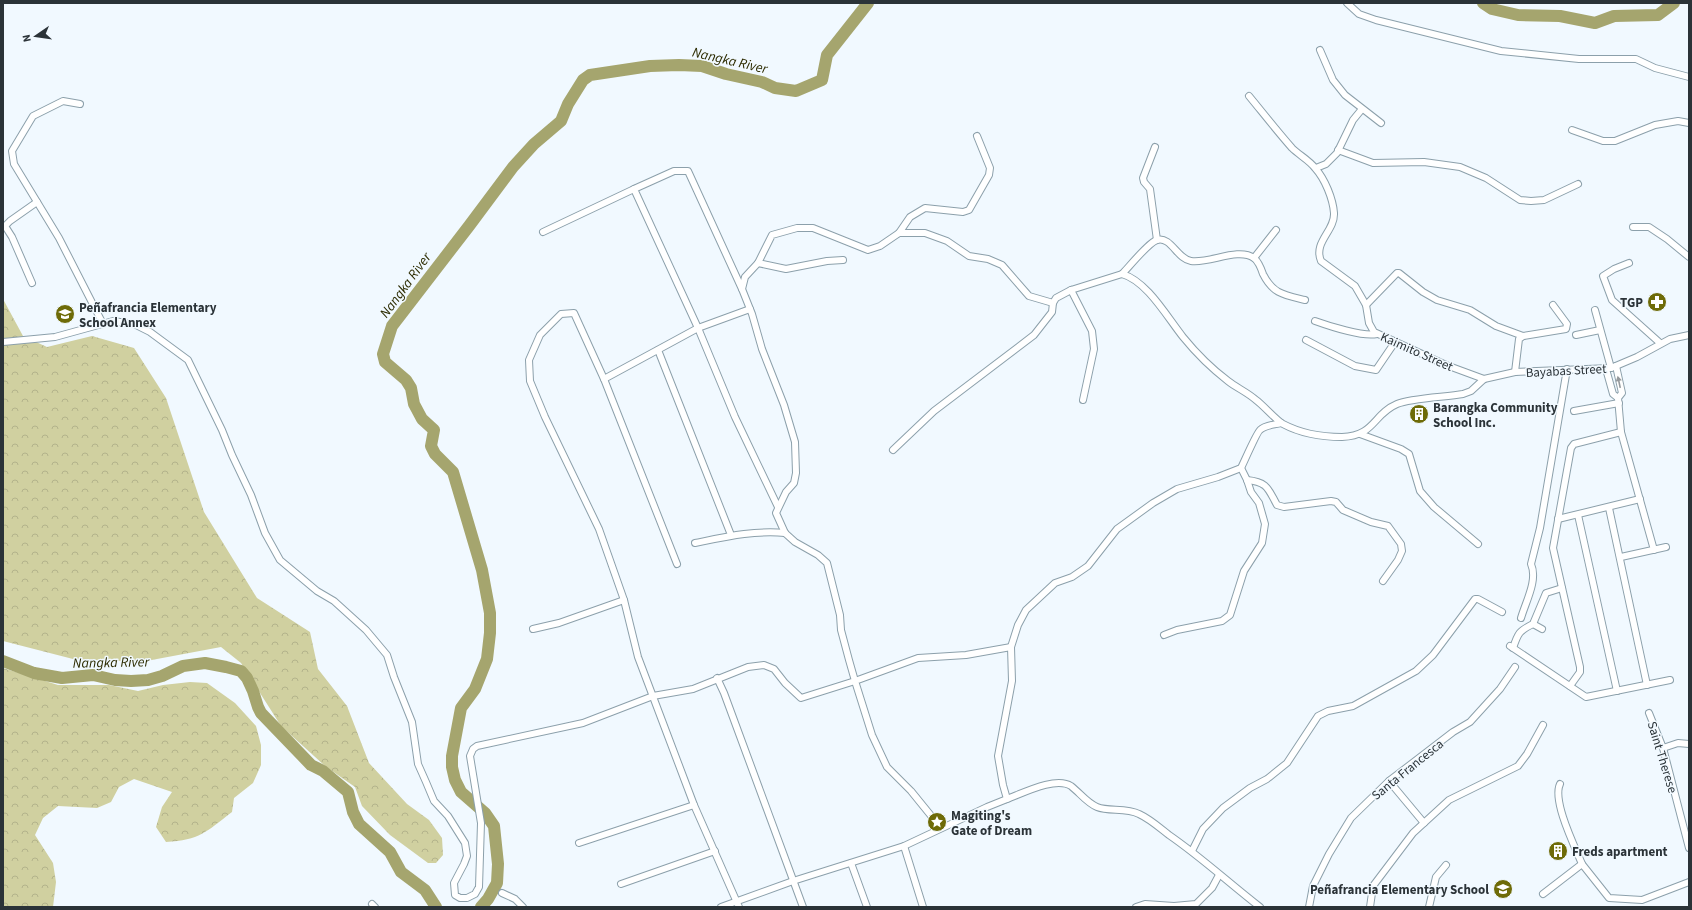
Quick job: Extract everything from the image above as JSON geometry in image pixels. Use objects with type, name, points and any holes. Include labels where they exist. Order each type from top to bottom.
[{"type":"street","points":[[1347,3],[1359,14],[1376,20],[1502,51],[1580,59],[1636,59],[1655,68],[1689,77]]},
{"type":"street","points":[[1320,50],[1333,80],[1345,95],[1381,123]]},
{"type":"street","points":[[1249,96],[1293,149],[1316,168],[1326,164],[1333,158],[1352,120],[1362,109]]},
{"type":"street","points":[[80,104],[63,101],[33,116],[12,151],[14,164],[59,238],[103,324]]},
{"type":"street","points":[[1572,130],[1603,141],[1616,141],[1655,125],[1678,121],[1689,123]]},
{"type":"street","points":[[742,289],[745,277],[758,263],[772,235],[797,228],[813,228],[868,250],[880,246],[899,233],[910,217],[925,208],[963,212],[969,210],[989,175],[990,168],[977,136]]},
{"type":"street","points":[[1155,147],[1143,178],[1144,182],[1150,189],[1157,240]]},
{"type":"street","points":[[1338,150],[1373,163],[1424,162],[1460,167],[1486,178],[1520,200],[1544,200],[1578,184]]},
{"type":"street","name":"Kaimito Street","points":[[1316,168],[1333,204],[1334,215],[1331,226],[1319,248],[1321,261],[1355,286],[1366,305],[1369,323],[1374,332],[1484,379]]},
{"type":"street","points":[[542,232],[674,171],[688,171],[750,309],[762,349],[784,405],[795,442],[796,473],[794,483],[786,492],[776,513],[785,533],[795,542],[818,555],[826,563],[840,615],[841,630],[849,660],[872,735],[887,767],[911,791],[941,828]]},
{"type":"street","points":[[634,189],[698,328],[735,417],[778,507]]},
{"type":"street","points":[[32,283],[12,237],[5,226],[37,202]]},
{"type":"street","points":[[1633,227],[1649,227],[1689,257]]},
{"type":"street","points":[[1254,258],[1276,230]]},
{"type":"street","points":[[899,233],[925,233],[947,240],[968,256],[988,259],[1002,264],[1029,296],[1053,303]]},
{"type":"street","points":[[894,450],[934,411],[1034,335],[1052,312],[1053,303],[1056,298],[1071,290],[1122,274],[1152,242],[1157,240],[1167,241],[1180,256],[1192,261],[1229,255],[1245,255],[1254,258],[1258,261],[1263,274],[1273,289],[1305,300]]},
{"type":"street","points":[[758,263],[786,269],[827,261],[843,260]]},
{"type":"street","points":[[1629,263],[1614,269],[1603,276],[1612,300],[1660,343]]},
{"type":"street","points":[[1366,305],[1397,273],[1399,273],[1422,292],[1437,300],[1470,310],[1496,326],[1523,336],[1566,330],[1566,324],[1553,305]]},
{"type":"street","points":[[1122,274],[1128,276],[1142,287],[1155,300],[1195,352],[1213,369],[1229,382],[1251,395],[1271,412],[1281,423],[1298,431],[1342,437],[1360,434],[1369,429],[1385,412],[1397,404],[1463,394],[1471,391],[1484,379]]},
{"type":"street","points":[[1071,290],[1092,331],[1094,343],[1083,400]]},
{"type":"street","points":[[604,379],[698,328],[750,309]]},
{"type":"street","points":[[1595,310],[1611,368],[1622,393],[1618,401]]},
{"type":"street","points":[[677,564],[604,379],[574,313],[561,314],[540,335],[529,360],[530,381],[545,417],[599,529],[624,600],[638,657],[694,805],[738,904]]},
{"type":"street","points":[[3,342],[55,337],[113,321],[134,324],[150,332],[188,360],[222,430],[251,495],[265,533],[280,560],[317,591],[338,605],[366,630],[387,655],[412,722],[418,764],[434,801],[448,816],[465,843],[467,856],[466,860],[454,883],[455,895],[460,898],[467,898],[475,894],[479,887],[481,823],[470,756],[477,746],[584,723],[653,696],[693,688],[748,667],[764,665],[774,669],[785,683],[801,698],[855,681],[918,658],[966,655],[1011,647]]},
{"type":"street","points":[[1315,321],[1352,331],[1377,334]]},
{"type":"street","points":[[1576,335],[1600,330]]},
{"type":"street","name":"Bayabas Street","points":[[1484,379],[1515,372],[1611,368],[1660,343],[1689,335]]},
{"type":"street","points":[[1515,372],[1517,344],[1519,339],[1523,336]]},
{"type":"street","points":[[1306,340],[1355,366],[1374,370],[1377,369],[1384,360],[1395,342]]},
{"type":"street","points":[[658,350],[731,535]]},
{"type":"street","points":[[1611,368],[1613,394],[1618,401],[1621,432],[1654,550]]},
{"type":"street","points":[[1521,618],[1533,578],[1534,569],[1531,564],[1540,528],[1566,370]]},
{"type":"street","points":[[1574,411],[1618,401]]},
{"type":"street","points":[[1008,799],[1003,785],[998,756],[1012,681],[1011,647],[1018,625],[1026,610],[1054,583],[1072,577],[1088,566],[1117,529],[1153,503],[1177,489],[1218,477],[1241,468],[1258,431],[1266,426],[1281,423]]},
{"type":"street","points":[[1570,686],[1580,672],[1580,667],[1553,548],[1571,448],[1574,444],[1621,432]]},
{"type":"street","points":[[1360,434],[1401,449],[1409,454],[1420,491],[1434,507],[1478,544]]},
{"type":"street","points":[[1164,635],[1177,630],[1222,621],[1230,615],[1244,571],[1262,543],[1265,524],[1259,503],[1251,492],[1241,468]]},
{"type":"street","points":[[1247,480],[1264,484],[1269,489],[1277,506],[1284,507],[1331,500],[1336,502],[1343,510],[1371,522],[1388,526],[1401,544],[1402,551],[1398,560],[1383,581]]},
{"type":"street","points":[[1558,520],[1640,499]]},
{"type":"street","points":[[1609,508],[1648,685]]},
{"type":"street","points":[[1578,515],[1617,691]]},
{"type":"street","points":[[695,543],[731,535],[755,532],[785,533]]},
{"type":"street","points":[[1621,558],[1666,547]]},
{"type":"street","points":[[1562,588],[1546,593],[1533,624],[1521,630],[1512,647],[1586,697],[1670,680]]},
{"type":"street","points":[[1192,851],[1203,829],[1223,808],[1250,788],[1266,779],[1286,763],[1318,716],[1328,711],[1353,706],[1416,671],[1433,655],[1475,599],[1478,599],[1502,612]]},
{"type":"street","points":[[533,629],[559,623],[624,600]]},
{"type":"street","points":[[1533,624],[1542,629]]},
{"type":"street","name":"Santa Francesca","points":[[1309,907],[1313,886],[1329,854],[1351,818],[1389,781],[1453,732],[1470,722],[1500,689],[1515,667]]},
{"type":"street","points":[[717,678],[724,692],[803,907]]},
{"type":"street","name":"Saint Therese","points":[[1649,713],[1663,748],[1689,848]]},
{"type":"street","points":[[1370,907],[1373,886],[1413,833],[1449,800],[1518,766],[1527,754],[1543,725]]},
{"type":"street","points":[[1663,748],[1678,743],[1689,744]]},
{"type":"street","points":[[1389,781],[1424,823]]},
{"type":"street","points":[[721,907],[738,904],[793,881],[904,846],[987,806],[1035,788],[1050,784],[1064,783],[1070,785],[1090,804],[1099,808],[1119,809],[1138,813],[1192,851],[1219,875],[1260,907]]},
{"type":"street","points":[[1560,784],[1558,788],[1559,800],[1564,820],[1582,864],[1609,898],[1642,900],[1689,882]]},
{"type":"street","points":[[579,843],[694,805]]},
{"type":"street","points":[[904,846],[923,907]]},
{"type":"street","points":[[621,884],[715,851]]},
{"type":"street","points":[[851,863],[867,907]]},
{"type":"street","points":[[1543,894],[1582,864]]},
{"type":"street","points":[[1429,907],[1433,886],[1438,874],[1446,865]]},
{"type":"street","points":[[1136,907],[1146,904],[1178,906],[1196,904],[1212,888],[1219,875]]},
{"type":"street","points":[[502,893],[515,899],[523,907]]},
{"type":"green space","points":[[3,299],[23,336],[47,347],[92,336],[134,348],[166,398],[204,512],[257,598],[310,632],[318,669],[347,706],[369,763],[407,804],[429,820],[442,838],[443,855],[436,863],[428,863],[390,835],[362,806],[355,787],[325,766],[281,726],[241,663],[221,647],[141,662],[73,659],[3,641]]},
{"type":"green space","points":[[3,668],[58,685],[109,685],[138,691],[163,685],[190,682],[207,683],[235,703],[256,726],[261,745],[261,765],[253,783],[234,798],[232,812],[202,834],[178,841],[166,842],[156,827],[162,807],[172,792],[134,779],[119,787],[111,802],[97,808],[58,806],[43,818],[35,835],[53,863],[56,882],[53,907],[3,907]]},
{"type":"waterway","name":"Nangka River","points":[[481,907],[488,899],[497,883],[498,864],[494,826],[485,813],[461,792],[455,780],[452,767],[452,756],[461,708],[475,689],[487,659],[490,633],[490,613],[482,570],[453,472],[435,454],[431,446],[434,430],[422,419],[414,404],[411,388],[406,380],[385,362],[383,354],[392,326],[513,167],[534,144],[561,121],[568,104],[583,80],[590,75],[650,66],[702,66],[726,74],[762,82],[775,88],[796,91],[822,80],[827,55],[868,3]]},
{"type":"waterway","points":[[1483,3],[1492,9],[1518,15],[1560,16],[1595,23],[1614,16],[1658,15],[1674,3]]},
{"type":"waterway","name":"Nangka River","points":[[3,661],[34,673],[62,678],[93,675],[115,680],[131,681],[148,680],[162,676],[183,666],[205,663],[241,671],[247,678],[261,713],[311,765],[323,771],[348,792],[353,812],[359,824],[390,852],[401,872],[425,890],[436,907]]},
{"type":"place","name":"TGP","points":[[1657,302]]},
{"type":"place","name":"Peñafrancia Elementary School Annex","points":[[65,314]]},
{"type":"place","name":"Barangka Community School Inc.","points":[[1419,414]]},
{"type":"place","name":"Magiting's Gate of Dream","points":[[937,822]]},
{"type":"place","name":"Freds apartment","points":[[1558,851]]},
{"type":"place","name":"Peñafrancia Elementary School","points":[[1503,889]]}]
